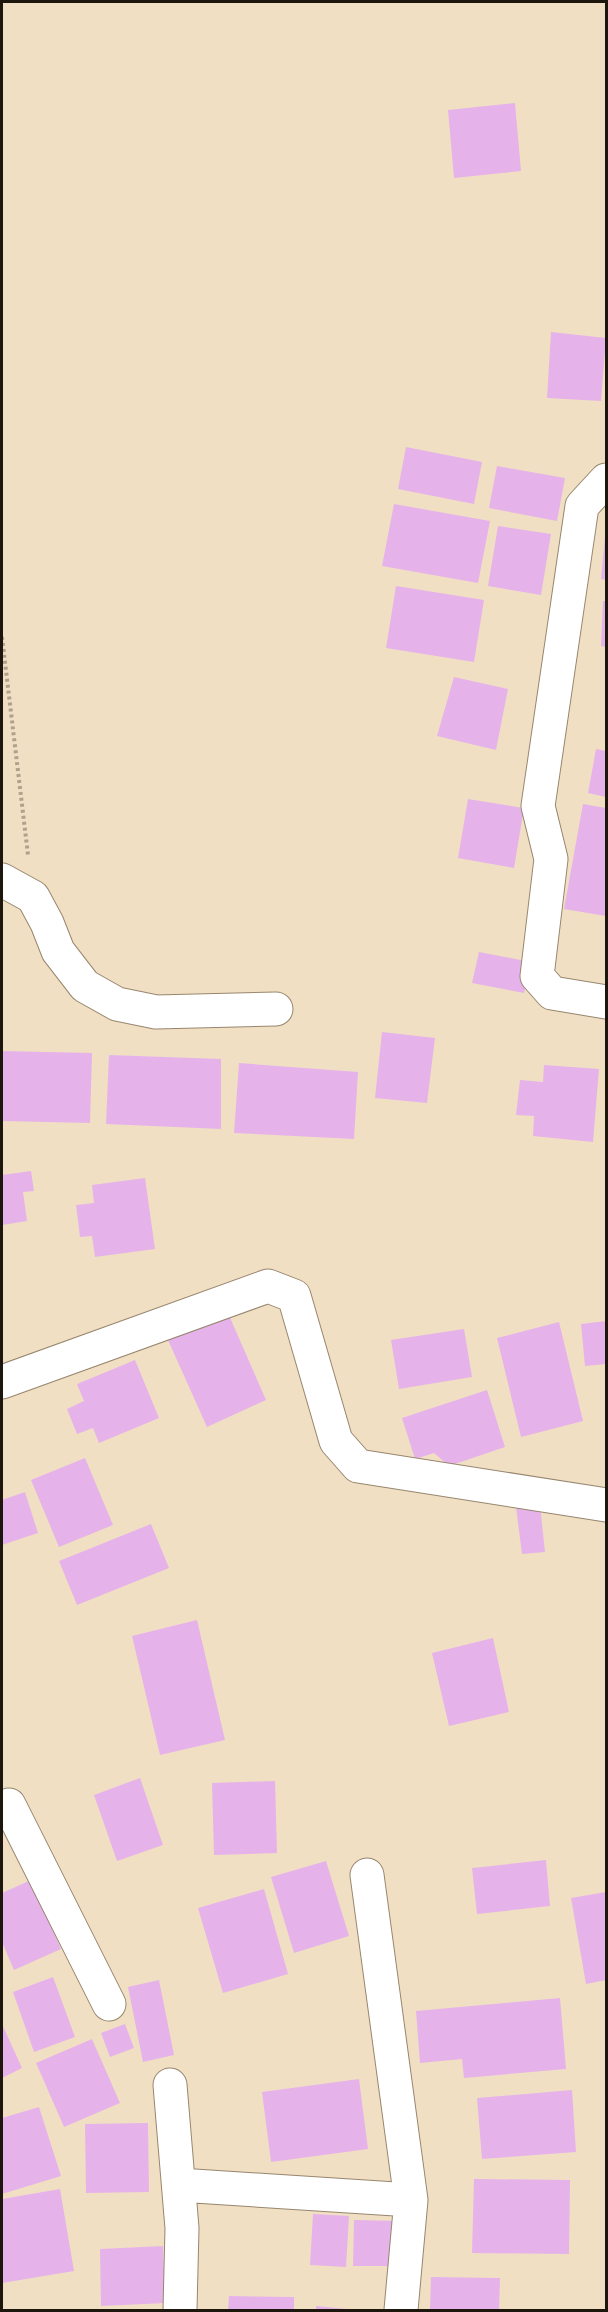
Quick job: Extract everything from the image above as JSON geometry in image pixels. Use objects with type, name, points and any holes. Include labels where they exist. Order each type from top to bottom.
[{"type":"street","points":[[606,480],[582,506],[538,807],[551,859],[537,976],[552,993],[606,1002]]},
{"type":"street","points":[[2,880],[33,897],[58,951],[85,986],[117,1004],[156,1012],[276,1009]]},
{"type":"street","points":[[2,1382],[268,1286],[294,1296],[336,1440],[358,1466],[606,1505]]},
{"type":"street","points":[[2,1808],[9,1805],[109,2004]]},
{"type":"street","points":[[367,1875],[411,2200],[401,2310]]},
{"type":"street","points":[[170,2085],[182,2228],[180,2310]]},
{"type":"street","points":[[179,2185],[411,2200]]},
{"type":"path","points":[[2,637],[33,897]]},
{"type":"building","points":[[515,103],[521,171],[454,178],[448,110]]},
{"type":"building","points":[[551,332],[606,338],[601,401],[547,398]]},
{"type":"building","points":[[406,447],[482,462],[474,504],[398,489]]},
{"type":"building","points":[[497,466],[565,478],[557,521],[489,508]]},
{"type":"building","points":[[394,504],[490,521],[478,583],[382,566]]},
{"type":"building","points":[[498,526],[551,534],[541,595],[488,586]]},
{"type":"building","points":[[606,536],[606,580],[601,579]]},
{"type":"building","points":[[396,586],[484,600],[474,662],[386,648]]},
{"type":"building","points":[[603,601],[606,601],[606,647],[601,646]]},
{"type":"building","points":[[454,677],[508,689],[496,750],[437,736]]},
{"type":"building","points":[[596,749],[606,751],[606,797],[588,793]]},
{"type":"building","points":[[468,799],[524,808],[514,868],[458,858]]},
{"type":"building","points":[[583,804],[606,808],[606,916],[564,909]]},
{"type":"building","points":[[479,952],[531,962],[524,993],[472,983]]},
{"type":"building","points":[[382,1032],[435,1038],[427,1103],[375,1098]]},
{"type":"building","points":[[2,1051],[92,1053],[90,1123],[2,1121]]},
{"type":"building","points":[[109,1055],[221,1059],[221,1129],[106,1124]]},
{"type":"building","points":[[239,1063],[358,1072],[354,1139],[234,1133]]},
{"type":"building","points":[[544,1065],[599,1069],[593,1142],[533,1136],[534,1116],[516,1115],[520,1080],[543,1082]]},
{"type":"building","points":[[31,1171],[34,1191],[23,1192],[27,1221],[2,1225],[2,1175]]},
{"type":"building","points":[[145,1178],[155,1249],[95,1257],[92,1236],[80,1237],[76,1205],[94,1203],[92,1185]]},
{"type":"building","points":[[228,1313],[266,1400],[207,1427],[168,1340]]},
{"type":"building","points":[[606,1321],[606,1364],[585,1366],[581,1324]]},
{"type":"building","points":[[559,1322],[583,1421],[521,1437],[497,1338]]},
{"type":"building","points":[[464,1329],[472,1377],[399,1389],[391,1340]]},
{"type":"building","points":[[135,1360],[159,1418],[99,1443],[93,1428],[77,1434],[67,1409],[84,1401],[77,1384]]},
{"type":"building","points":[[487,1390],[505,1447],[449,1466],[434,1453],[415,1459],[402,1418]]},
{"type":"building","points":[[85,1458],[113,1525],[59,1547],[31,1480]]},
{"type":"building","points":[[25,1492],[38,1533],[2,1545],[2,1500]]},
{"type":"building","points":[[540,1505],[545,1552],[522,1554],[516,1507]]},
{"type":"building","points":[[151,1524],[169,1568],[77,1605],[59,1561]]},
{"type":"building","points":[[197,1620],[225,1740],[160,1755],[132,1636]]},
{"type":"building","points":[[493,1638],[509,1712],[449,1726],[432,1653]]},
{"type":"building","points":[[140,1778],[163,1845],[117,1861],[94,1795]]},
{"type":"building","points":[[275,1781],[277,1853],[214,1855],[212,1783]]},
{"type":"building","points":[[546,1860],[550,1906],[477,1914],[472,1868]]},
{"type":"building","points":[[326,1861],[349,1936],[294,1953],[271,1877]]},
{"type":"building","points":[[31,1880],[61,1949],[14,1970],[2,1942],[2,1893]]},
{"type":"building","points":[[264,1889],[288,1974],[223,1993],[198,1908]]},
{"type":"building","points":[[606,1892],[606,1980],[586,1984],[571,1898]]},
{"type":"building","points":[[53,1977],[75,2037],[34,2052],[13,1992]]},
{"type":"building","points":[[159,1980],[174,2055],[143,2062],[128,1987]]},
{"type":"building","points":[[560,1998],[566,2069],[464,2078],[462,2059],[420,2063],[416,2011]]},
{"type":"building","points":[[2,2024],[22,2068],[2,2078]]},
{"type":"building","points":[[125,2024],[134,2048],[110,2057],[101,2033]]},
{"type":"building","points":[[92,2039],[120,2103],[64,2127],[36,2063]]},
{"type":"building","points":[[359,2079],[368,2149],[271,2162],[262,2092]]},
{"type":"building","points":[[572,2090],[576,2152],[482,2159],[477,2098]]},
{"type":"building","points":[[39,2107],[61,2176],[2,2194],[2,2118]]},
{"type":"building","points":[[148,2123],[149,2192],[86,2193],[85,2124]]},
{"type":"building","points":[[474,2179],[570,2180],[569,2254],[472,2253]]},
{"type":"building","points":[[60,2189],[74,2271],[2,2283],[2,2199]]},
{"type":"building","points":[[313,2214],[349,2216],[346,2267],[310,2265]]},
{"type":"building","points":[[354,2220],[402,2221],[401,2266],[353,2266]]},
{"type":"building","points":[[163,2246],[165,2303],[101,2306],[100,2249]]},
{"type":"building","points":[[431,2277],[500,2278],[499,2310],[430,2310]]},
{"type":"building","points":[[229,2296],[294,2297],[294,2310],[228,2310]]},
{"type":"building","points":[[316,2306],[347,2309],[347,2310],[316,2310]]}]
